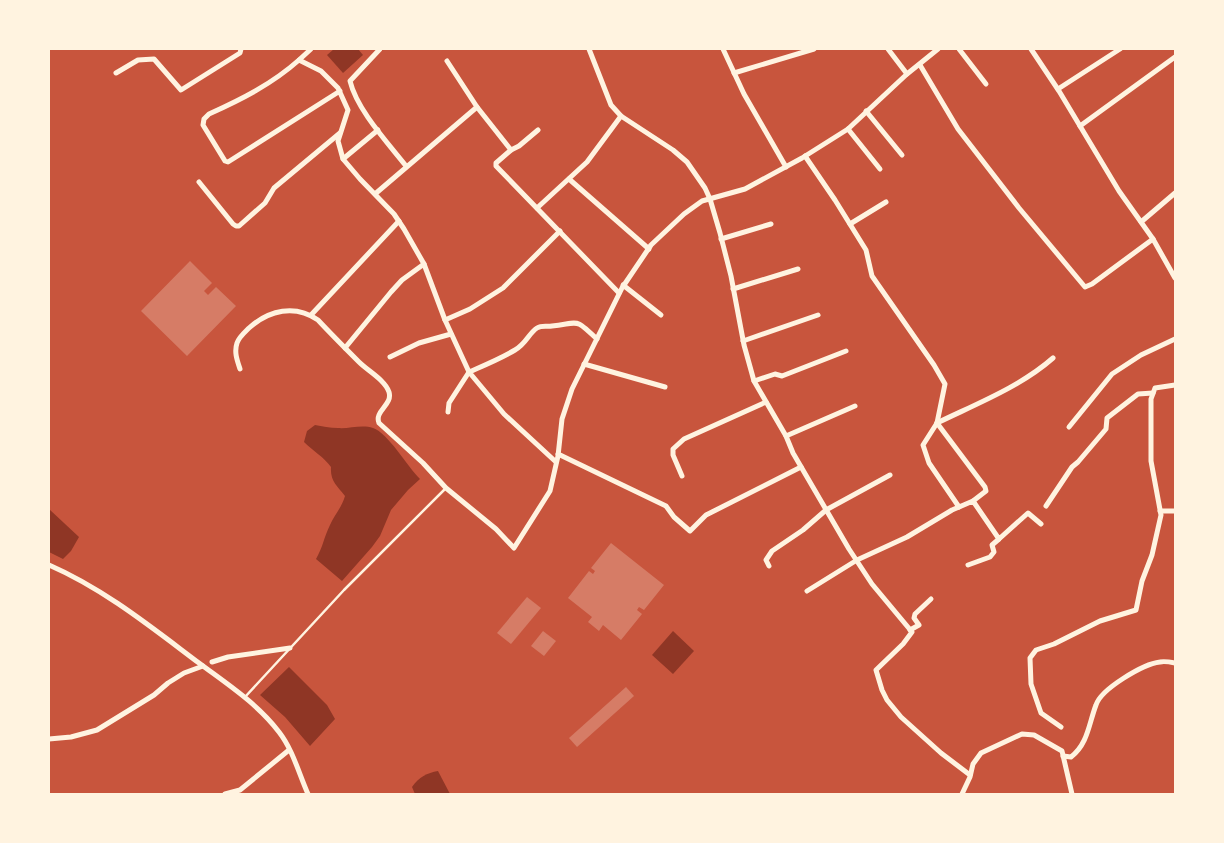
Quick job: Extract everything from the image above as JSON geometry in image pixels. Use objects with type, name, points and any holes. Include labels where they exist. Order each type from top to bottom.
[{"type":"street","points":[[116,73],[138,60],[154,59],[181,90],[240,53],[241,49]]},
{"type":"street","points":[[311,49],[283,74],[258,91],[209,114],[204,119],[203,125],[225,161],[228,162],[270,137],[340,91]]},
{"type":"street","points":[[380,49],[350,81],[352,90],[378,130],[406,166]]},
{"type":"street","points":[[589,49],[611,105],[621,116],[673,150],[687,162],[698,177],[710,199],[722,239],[743,341],[754,381],[826,510],[872,584],[912,632],[903,644],[876,670],[887,700],[901,717],[941,753],[970,775]]},
{"type":"street","points":[[723,49],[748,102],[786,167]]},
{"type":"street","points":[[734,73],[814,49]]},
{"type":"street","points":[[888,49],[907,74]]},
{"type":"street","points":[[240,369],[235,354],[237,341],[260,319],[277,311],[294,311],[310,315],[318,320],[385,385],[389,400],[379,415],[380,423],[423,463],[446,488],[496,529],[514,548],[550,491],[558,454],[562,419],[572,389],[623,285],[649,249],[684,214],[702,202],[745,189],[805,156],[848,129],[907,74],[938,49]]},
{"type":"street","points":[[960,49],[986,84]]},
{"type":"street","points":[[1031,49],[1058,89],[1118,191],[1154,239],[1175,278]]},
{"type":"street","points":[[1058,89],[1120,49]]},
{"type":"street","points":[[1080,126],[1175,57]]},
{"type":"street","points":[[299,60],[321,71],[331,79],[340,91],[348,110],[338,141],[343,158],[354,173],[399,221],[424,264],[445,320],[469,372],[504,414],[556,462]]},
{"type":"street","points":[[447,61],[477,106],[511,150]]},
{"type":"street","points":[[920,64],[958,129],[1019,208],[1085,287],[1092,284],[1154,239]]},
{"type":"street","points":[[375,194],[477,106]]},
{"type":"street","points":[[866,111],[902,155]]},
{"type":"street","points":[[538,208],[595,153],[621,116]]},
{"type":"street","points":[[848,129],[880,169]]},
{"type":"street","points":[[343,158],[378,130]]},
{"type":"street","points":[[538,130],[496,164],[619,293]]},
{"type":"street","points":[[199,182],[233,224],[239,226],[265,203],[274,188],[341,133]]},
{"type":"street","points":[[805,156],[866,250],[872,276],[934,365],[945,384],[937,423],[923,446],[929,463],[959,507]]},
{"type":"street","points":[[568,179],[649,249]]},
{"type":"street","points":[[1141,222],[1175,193]]},
{"type":"street","points":[[850,224],[886,202]]},
{"type":"street","points":[[310,315],[399,221]]},
{"type":"street","points":[[722,239],[771,224]]},
{"type":"street","points":[[445,320],[470,309],[502,288],[560,231]]},
{"type":"street","points":[[345,348],[402,280],[424,264]]},
{"type":"street","points":[[733,289],[798,269]]},
{"type":"street","points":[[623,285],[661,315]]},
{"type":"street","points":[[743,341],[818,315]]},
{"type":"street","points":[[448,412],[449,403],[460,389],[469,372],[517,349],[526,342],[535,329],[541,326],[576,322],[580,323],[597,339]]},
{"type":"street","points":[[390,357],[419,342],[451,334]]},
{"type":"street","points":[[1069,427],[1112,374],[1141,355],[1175,338]]},
{"type":"street","points":[[754,381],[775,374],[782,376],[846,352]]},
{"type":"street","points":[[937,423],[1004,390],[1041,369],[1053,358]]},
{"type":"street","points":[[584,364],[665,387]]},
{"type":"street","points":[[1061,727],[1041,713],[1031,684],[1030,658],[1036,650],[1054,644],[1100,621],[1136,610],[1142,581],[1152,555],[1161,515],[1150,461],[1150,405],[1155,388],[1175,385]]},
{"type":"street","points":[[1046,506],[1072,467],[1106,429],[1107,418],[1138,394],[1153,394]]},
{"type":"street","points":[[682,476],[673,455],[673,448],[684,438],[766,402]]},
{"type":"street","points":[[786,436],[855,406]]},
{"type":"street","points":[[807,591],[857,560],[907,537],[973,501],[986,491],[985,487],[937,423]]},
{"type":"street","points":[[558,454],[666,506],[674,517],[690,532],[706,515],[801,466]]},
{"type":"street","points":[[769,566],[766,560],[772,551],[803,530],[826,510],[890,475]]},
{"type":"street","points":[[973,501],[1000,539]]},
{"type":"street","points":[[1160,511],[1175,511]]},
{"type":"street","points":[[968,565],[990,557],[994,552],[992,545],[1028,513],[1041,524]]},
{"type":"street","points":[[49,565],[112,599],[245,698],[268,718],[281,734],[308,794]]},
{"type":"street","points":[[910,630],[918,625],[914,618],[915,614],[931,599]]},
{"type":"street","points":[[212,662],[228,657],[290,648]]},
{"type":"street","points":[[1063,756],[1071,757],[1077,752],[1087,737],[1096,703],[1106,691],[1128,674],[1159,662],[1175,663]]},
{"type":"street","points":[[49,739],[71,737],[97,730],[154,696],[168,683],[203,666]]},
{"type":"street","points":[[962,794],[973,764],[981,753],[1022,734],[1034,735],[1062,751],[1072,794]]},
{"type":"street","points":[[225,794],[240,790],[289,750]]},
{"type":"lane","points":[[245,698],[344,590],[446,488]]},
{"type":"shaded area","points":[[334,49],[358,49],[363,55],[343,73],[327,55]]},
{"type":"shaded area","points":[[315,425],[335,428],[364,426],[379,431],[420,479],[391,510],[380,536],[342,581],[316,559],[328,529],[345,496],[333,480],[331,467],[304,442],[307,431]]},
{"type":"shaded area","points":[[49,509],[79,537],[71,551],[63,559],[49,552]]},
{"type":"shaded area","points":[[673,631],[694,651],[673,674],[652,655]]},
{"type":"shaded area","points":[[289,667],[327,705],[335,719],[310,746],[285,717],[260,695]]},
{"type":"shaded area","points":[[438,771],[450,794],[415,794],[412,787],[420,778]]},
{"type":"building","points":[[190,261],[212,283],[204,291],[208,295],[216,287],[236,306],[187,356],[141,311]]},
{"type":"building","points":[[611,543],[664,585],[644,610],[639,607],[637,610],[642,614],[621,640],[603,625],[599,631],[588,622],[592,617],[568,598],[589,571],[593,574],[595,571],[591,568]]},
{"type":"building","points":[[527,597],[541,608],[511,644],[497,633]]},
{"type":"building","points":[[543,631],[556,641],[544,656],[531,646]]},
{"type":"building","points":[[626,687],[634,696],[577,747],[569,738]]}]
